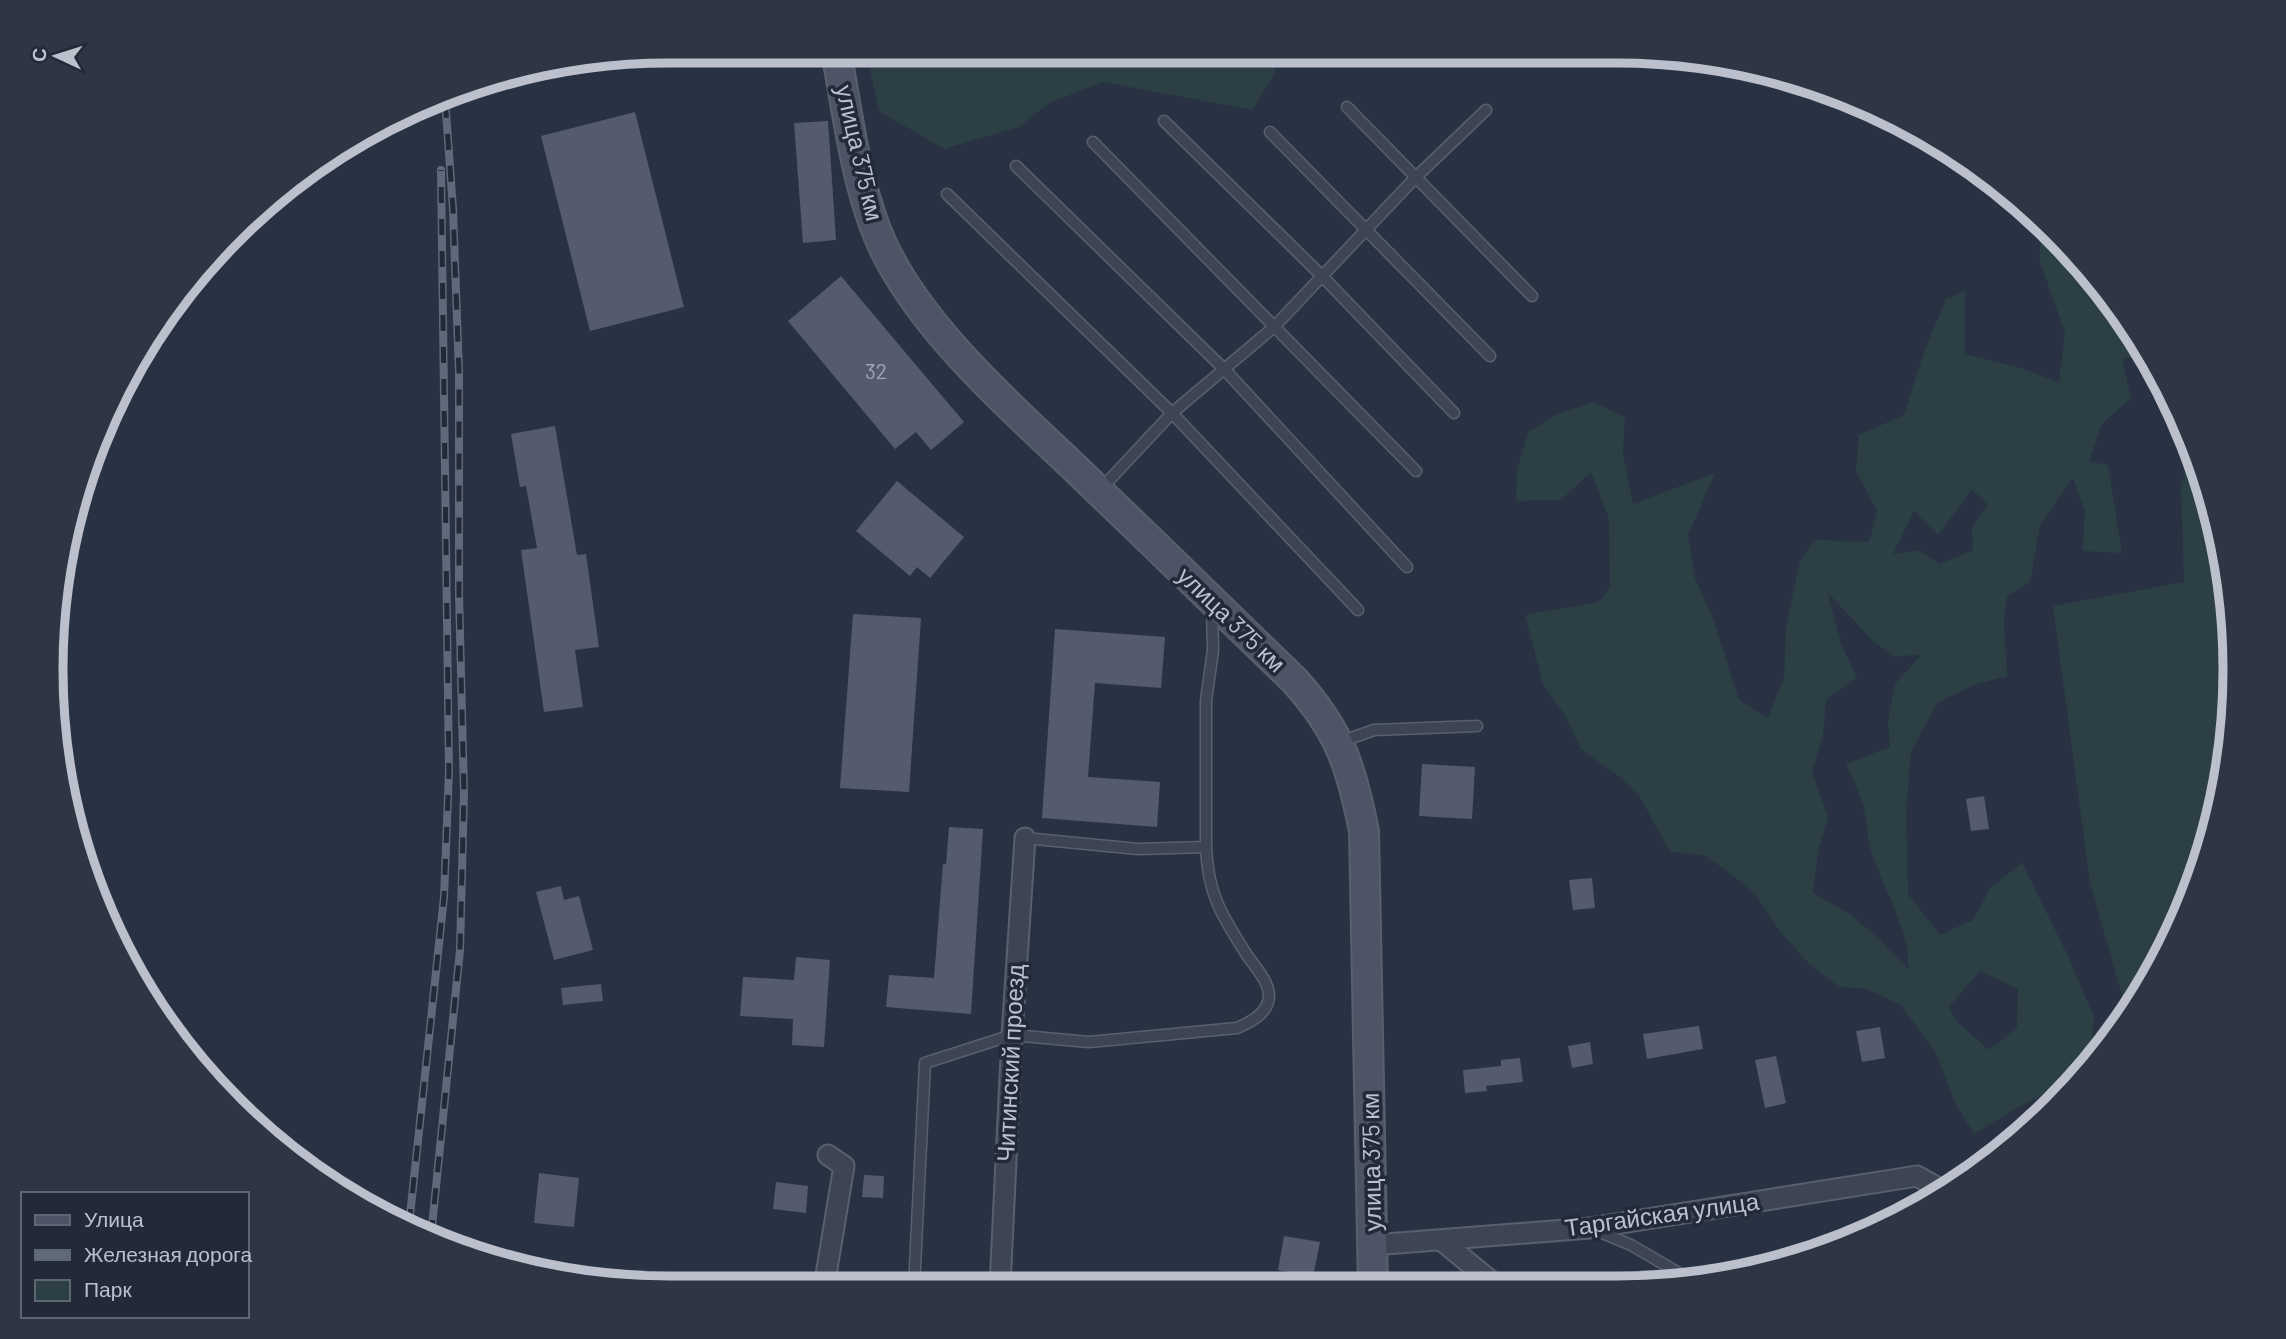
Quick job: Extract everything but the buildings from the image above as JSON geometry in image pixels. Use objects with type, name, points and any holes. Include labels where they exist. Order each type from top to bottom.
[{"type":"main road","name":"улица 375 км","points":[[838,63],[864,192],[875,229],[914,298],[1010,408],[1294,681],[1314,702],[1339,742],[1354,782],[1364,831],[1373,1276]]},
{"type":"street","name":"Читинский проезд","points":[[1001,1276],[1025,838]]},
{"type":"street","points":[[826,1276],[844,1166],[828,1155]]},
{"type":"street","name":"Таргайская улица","points":[[1373,1245],[1590,1228],[1917,1175],[1935,1186]]},
{"type":"street","points":[[1441,1240],[1485,1276]]},
{"type":"lane","points":[[1347,107],[1532,296]]},
{"type":"lane","points":[[1098,491],[1172,414],[1274,327],[1415,178],[1486,110]]},
{"type":"lane","points":[[1164,121],[1321,275],[1454,413]]},
{"type":"lane","points":[[1270,132],[1490,356]]},
{"type":"lane","points":[[1093,142],[1416,471]]},
{"type":"lane","points":[[1016,166],[1225,370],[1407,567]]},
{"type":"lane","points":[[947,194],[1172,414],[1358,610]]},
{"type":"lane","points":[[915,1276],[925,1063],[1012,1035],[1090,1042],[1237,1028],[1255,1020],[1264,1009],[1269,996],[1266,983],[1226,922],[1211,890],[1207,872],[1206,701],[1213,650],[1211,601]]},
{"type":"lane","points":[[1339,742],[1374,730],[1477,726]]},
{"type":"lane","points":[[1025,838],[1138,849],[1206,848]]},
{"type":"lane","points":[[1590,1228],[1631,1245],[1679,1273]]},
{"type":"green space","points":[[869,63],[1276,63],[1275,72],[1252,110],[1103,82],[1049,103],[1019,127],[944,149],[879,111]]},
{"type":"green space","points":[[2039,236],[2098,300],[2136,357],[2122,359],[2131,398],[2102,424],[2089,461],[2108,465],[2122,553],[2082,551],[2085,512],[2073,478],[2040,525],[2030,582],[2007,597],[2004,620],[2007,676],[1974,685],[1937,703],[1911,752],[1906,812],[1908,894],[1940,935],[1973,920],[1991,887],[2022,863],[2068,956],[2094,1017],[2092,1046],[2052,1090],[1974,1134],[1955,1103],[1936,1053],[1901,1005],[1864,988],[1839,987],[1805,960],[1779,930],[1755,894],[1735,877],[1704,855],[1670,852],[1640,797],[1620,777],[1581,749],[1566,717],[1543,684],[1525,615],[1598,602],[1610,588],[1609,519],[1591,472],[1561,500],[1516,501],[1517,470],[1528,432],[1557,414],[1594,402],[1625,417],[1623,453],[1633,504],[1715,473],[1688,535],[1695,579],[1712,615],[1739,700],[1768,718],[1784,678],[1786,627],[1800,561],[1814,540],[1869,542],[1877,511],[1856,471],[1859,435],[1904,415],[1924,352],[1946,299],[1965,290],[1965,354],[2021,368],[2059,383],[2065,333],[2040,262]],"holes":[[[1972,489],[1988,505],[1972,527],[1973,550],[1940,564],[1918,550],[1893,554],[1914,511],[1938,535]],[[1827,592],[1872,640],[1894,657],[1922,654],[1895,684],[1888,721],[1890,747],[1846,764],[1863,805],[1875,862],[1905,938],[1909,970],[1850,914],[1813,893],[1818,851],[1828,817],[1812,772],[1823,735],[1826,700],[1857,678],[1842,646]],[[1980,971],[2018,989],[2017,1028],[1989,1050],[1956,1021],[1949,1007]]]},
{"type":"green space","points":[[2187,465],[2202,513],[2218,590],[2223,670],[2218,749],[2202,826],[2177,902],[2142,973],[2124,1002],[2090,883],[2053,606],[2184,582],[2181,485]]},
{"type":"railway","points":[[432,1228],[460,950],[464,793],[459,593],[459,373],[453,209],[446,106]]},
{"type":"railway","points":[[410,1217],[444,897],[449,771],[441,170]]}]
